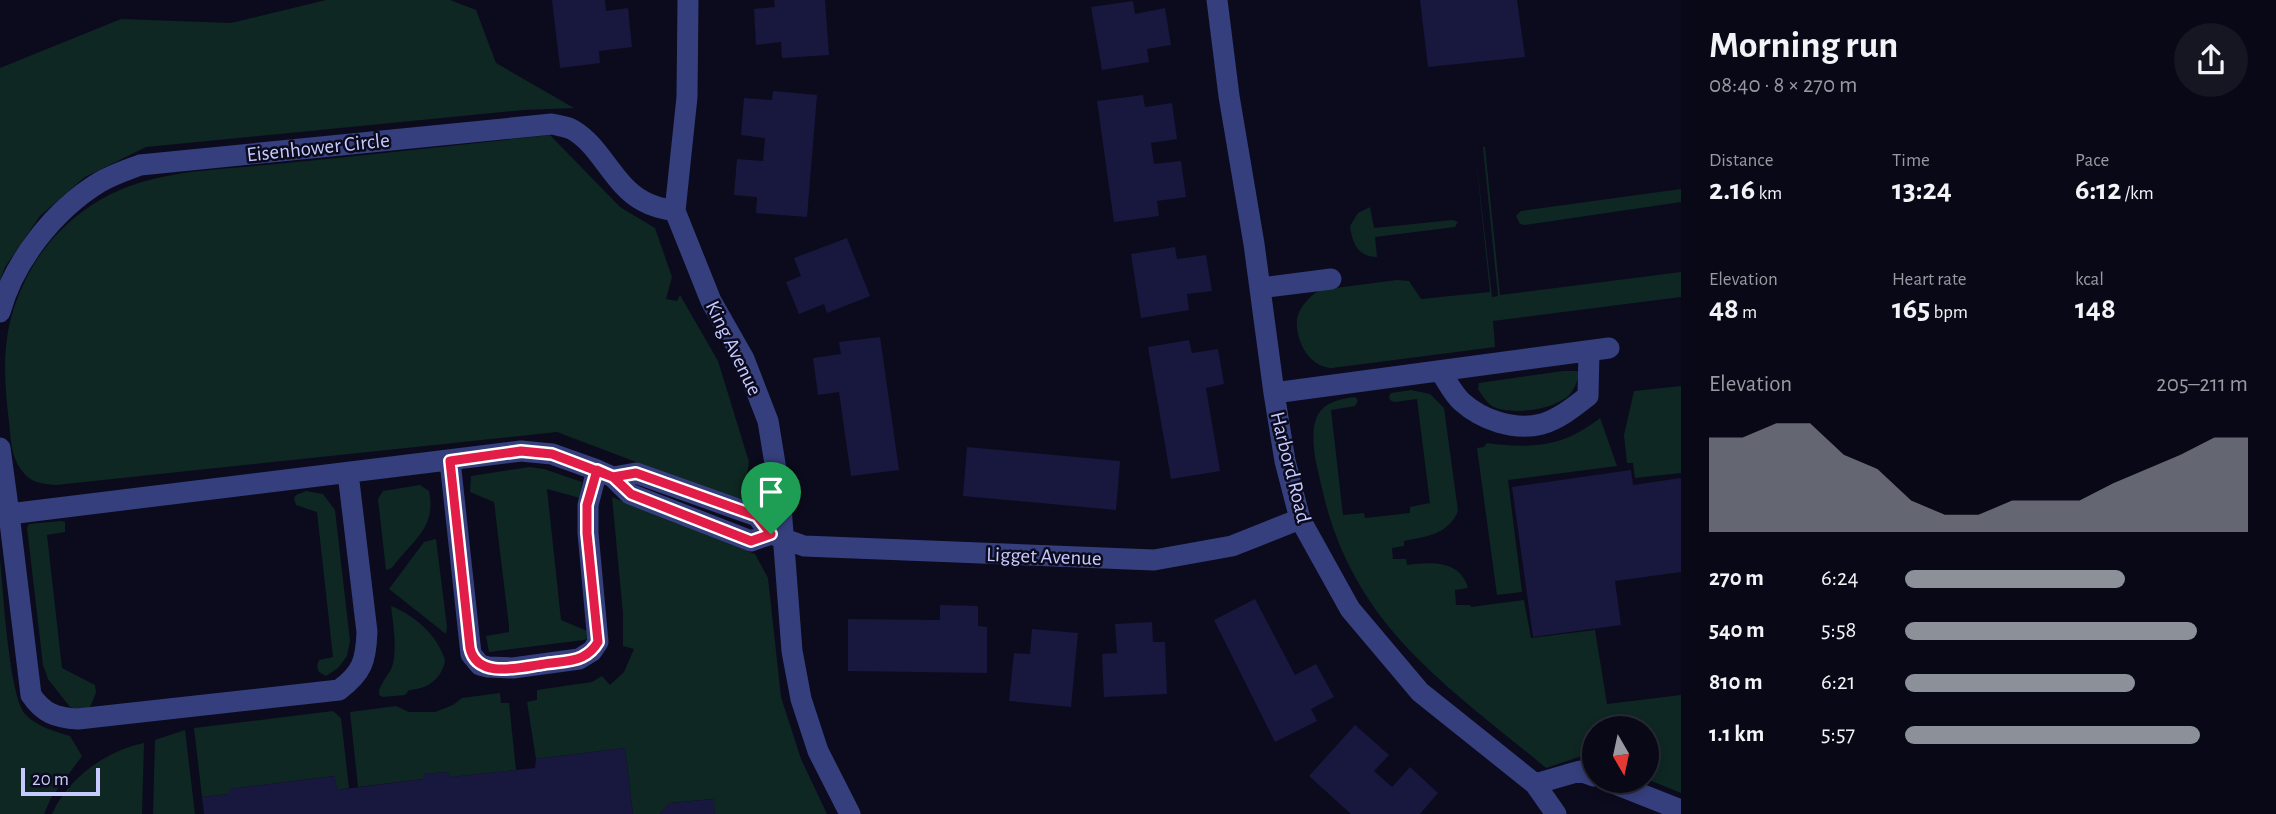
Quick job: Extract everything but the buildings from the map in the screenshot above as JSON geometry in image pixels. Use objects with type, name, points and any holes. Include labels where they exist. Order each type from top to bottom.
[{"type":"street","name":"King Avenue","points":[[688,0],[687,97],[675,211],[711,301],[744,359],[768,421],[780,494],[777,537],[801,699],[818,751],[850,814]]},
{"type":"street","name":"Harbord Road","points":[[1217,0],[1273,393],[1285,461],[1300,519],[1350,609],[1420,691],[1535,784],[1556,814]]},
{"type":"street","name":"Eisenhower Circle","points":[[0,312],[6,289],[37,240],[69,206],[100,182],[140,165],[552,124],[571,128],[583,137],[612,173],[642,201],[675,211]]},
{"type":"street","points":[[1260,288],[1331,279]]},
{"type":"street","points":[[1273,393],[1599,350],[1588,396],[1567,412],[1541,424],[1513,425],[1482,418],[1460,400],[1440,371]]},
{"type":"street","points":[[0,449],[31,695],[39,708],[58,718],[78,719],[338,690],[352,680],[362,667],[367,632],[348,473]]},
{"type":"street","points":[[9,514],[521,451],[552,454],[605,474],[636,473],[757,516],[777,537]]},
{"type":"street","points":[[450,461],[471,654],[481,665],[499,669],[579,659],[592,651],[598,642],[587,533],[587,505],[605,474]]},
{"type":"street","name":"Ligget Avenue","points":[[777,537],[804,546],[1154,560],[1232,546],[1300,519]]},
{"type":"street","points":[[1535,784],[1582,772]]},
{"type":"street","points":[[1638,793],[1681,810]]},
{"type":"green space","points":[[326,0],[450,0],[476,10],[496,63],[574,108],[523,110],[146,147],[85,177],[40,216],[5,267],[0,281],[0,68],[121,19],[231,23]]},
{"type":"green space","points":[[550,135],[620,207],[655,228],[672,277],[666,299],[677,301],[680,295],[718,361],[749,462],[745,488],[749,493],[745,498],[734,499],[557,432],[56,485],[34,481],[19,467],[11,442],[5,368],[11,318],[31,269],[49,243],[72,220],[97,201],[130,186],[171,175]]},
{"type":"green space","points":[[1483,147],[1500,295],[1681,272],[1681,297],[1493,321],[1495,347],[1332,368],[1317,363],[1301,344],[1297,320],[1306,302],[1320,290],[1397,280],[1409,281],[1421,299],[1490,292],[1475,149],[1492,297],[1498,296]]},
{"type":"green space","points":[[1681,189],[1681,202],[1525,225],[1520,224],[1516,216],[1521,211]]},
{"type":"green space","points":[[1370,207],[1374,228],[1453,220],[1458,222],[1455,227],[1375,237],[1377,257],[1370,256],[1357,248],[1350,226],[1358,213]]},
{"type":"green space","points":[[1577,371],[1580,374],[1570,394],[1554,404],[1532,410],[1510,411],[1492,406],[1478,389],[1479,383]]},
{"type":"green space","points":[[1681,386],[1681,473],[1635,478],[1633,463],[1627,463],[1624,435],[1634,391]]},
{"type":"green space","points":[[1411,390],[1430,394],[1444,408],[1458,511],[1443,530],[1404,541],[1404,546],[1392,548],[1393,559],[1406,559],[1407,565],[1444,565],[1458,572],[1468,588],[1455,590],[1456,605],[1471,607],[1524,600],[1531,638],[1595,630],[1607,704],[1681,695],[1681,793],[1659,784],[1659,716],[1582,716],[1582,756],[1546,768],[1441,681],[1383,619],[1359,584],[1339,543],[1324,497],[1313,438],[1316,419],[1325,406],[1355,397],[1358,400],[1355,406],[1331,410],[1343,515],[1364,513],[1365,518],[1410,513],[1410,507],[1430,503],[1417,399],[1394,402],[1390,400],[1391,393]]},
{"type":"green space","points":[[1600,418],[1617,466],[1508,480],[1522,592],[1497,595],[1477,448],[1484,447],[1487,443],[1518,446],[1546,444],[1573,435]]},
{"type":"green space","points":[[529,467],[544,469],[582,482],[580,498],[547,489],[561,620],[587,631],[588,638],[489,652],[486,636],[509,632],[509,626],[494,502],[470,492],[471,476]]},
{"type":"green space","points":[[420,485],[429,491],[430,504],[426,525],[392,568],[386,570],[378,499],[383,491]]},
{"type":"green space","points":[[306,491],[323,494],[335,510],[350,641],[347,656],[338,668],[326,676],[319,672],[317,666],[319,660],[333,657],[317,512],[296,505],[294,498]]},
{"type":"green space","points":[[612,497],[755,554],[768,578],[781,697],[801,759],[827,814],[715,814],[713,799],[669,803],[660,814],[633,814],[625,748],[536,759],[527,702],[537,700],[537,690],[592,682],[602,676],[610,685],[624,672],[634,649],[623,646],[623,614]]},
{"type":"green space","points":[[65,522],[65,532],[47,535],[62,668],[95,685],[96,693],[90,707],[82,710],[70,707],[48,679],[43,665],[27,528],[29,524]]},
{"type":"green space","points":[[436,539],[446,634],[389,589],[424,542]]},
{"type":"green space","points":[[0,559],[11,666],[20,705],[26,715],[35,722],[70,736],[82,756],[51,798],[44,814],[0,814]]},
{"type":"green space","points":[[391,606],[408,615],[431,635],[445,661],[437,678],[422,688],[409,690],[405,695],[383,697],[379,695],[379,691],[394,657]]},
{"type":"green space","points":[[500,693],[501,703],[509,703],[516,770],[451,777],[448,772],[425,774],[423,779],[358,787],[350,712],[396,706],[409,712],[435,712],[462,698]]},
{"type":"green space","points":[[333,711],[341,718],[349,788],[337,790],[334,776],[229,789],[229,794],[202,797],[194,728]]},
{"type":"green space","points":[[185,730],[195,814],[153,814],[155,740]]},
{"type":"green space","points":[[144,743],[142,814],[52,814],[68,789],[90,768],[116,752]]},
{"type":"route","points":[[771,534],[751,541],[631,494],[613,477],[597,470],[587,505],[587,533],[598,642],[592,651],[579,659],[513,668],[488,667],[481,665],[471,654],[450,461],[521,451],[552,454],[597,470],[613,477],[636,473],[757,516],[771,534]]}]
